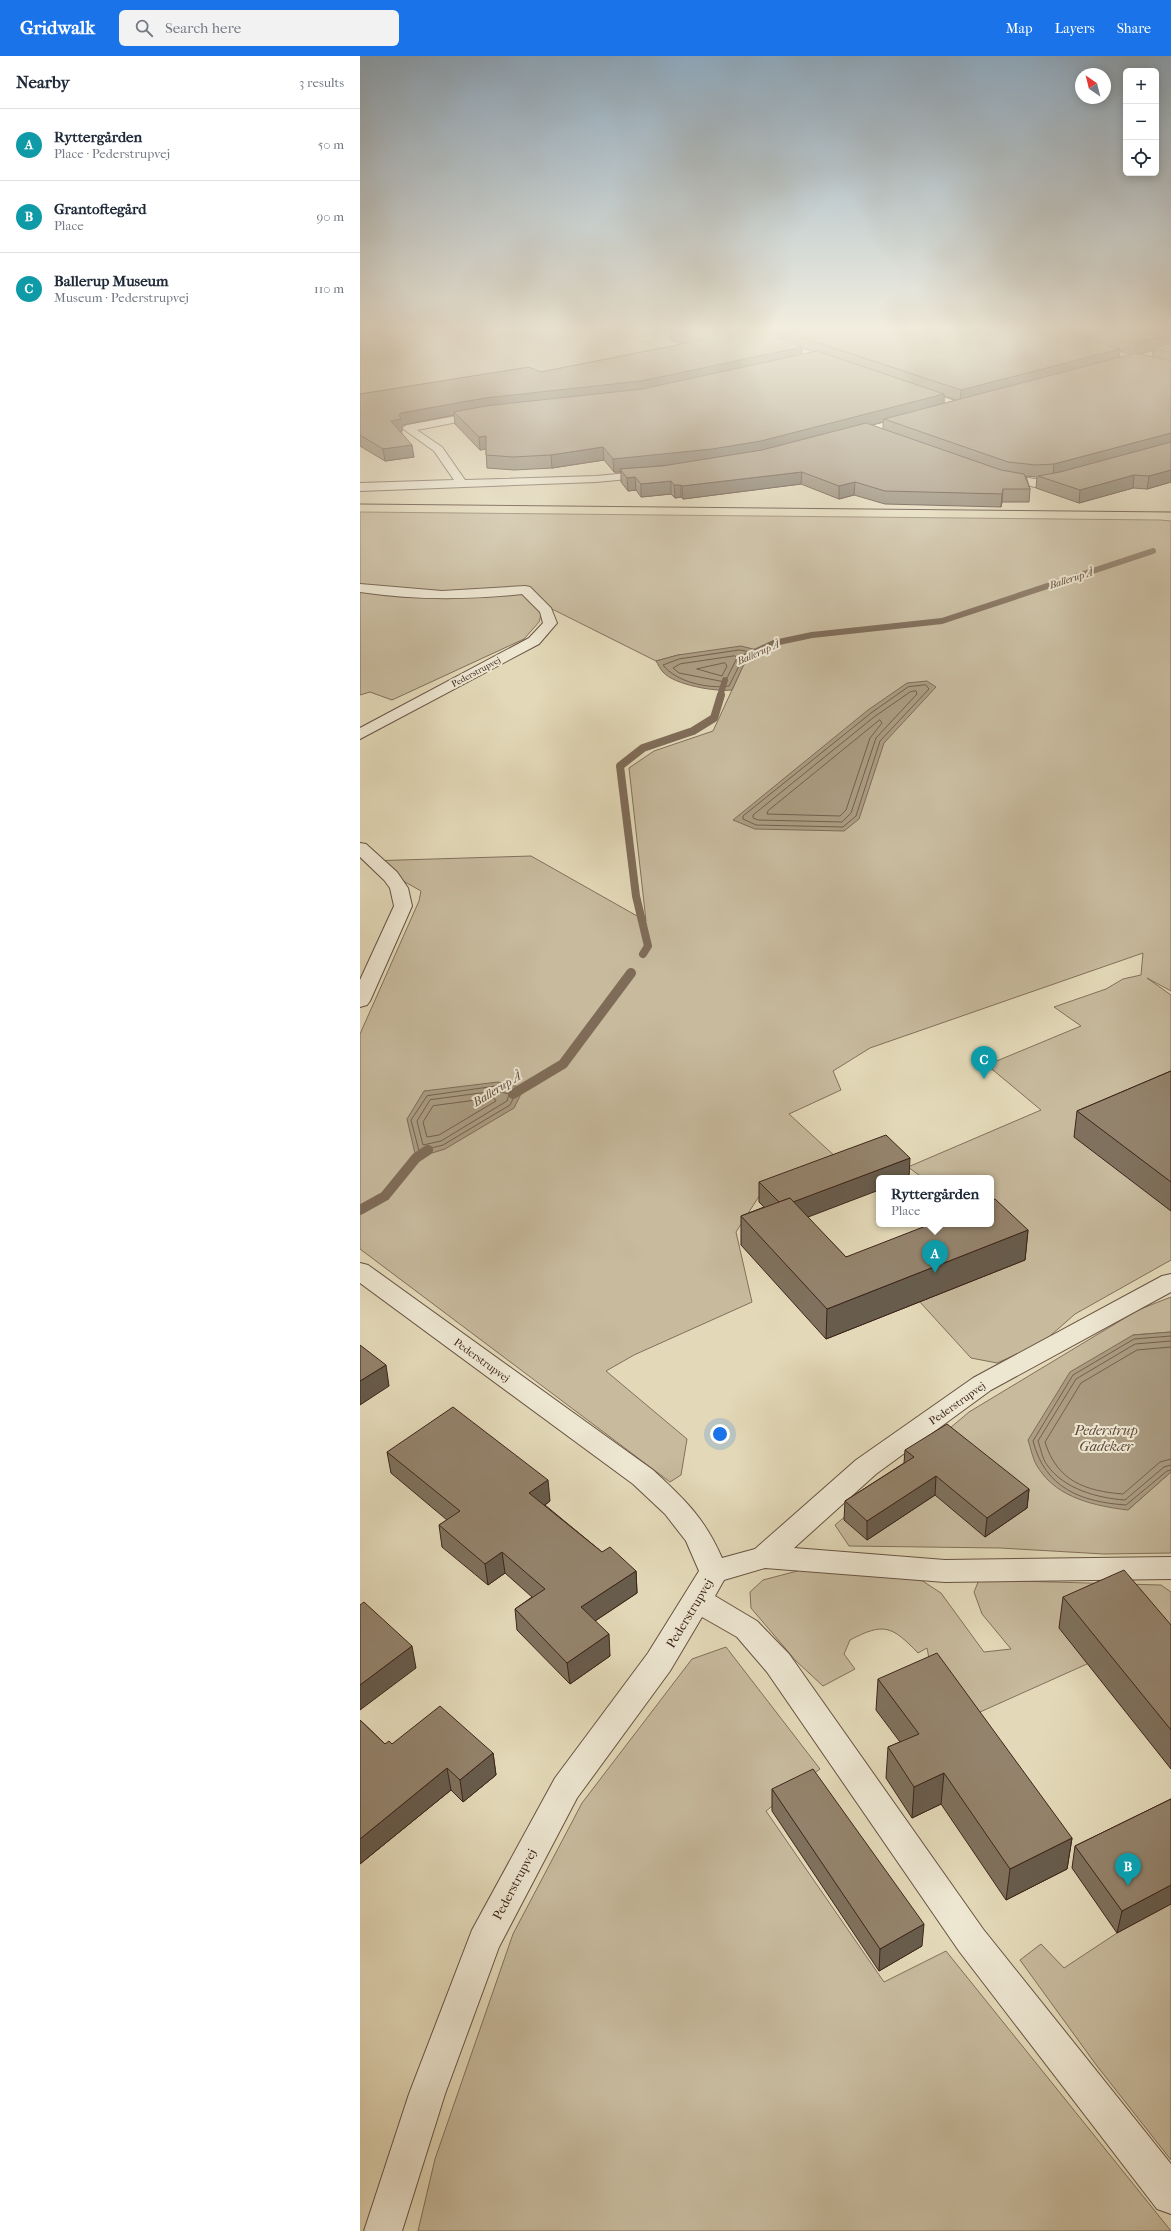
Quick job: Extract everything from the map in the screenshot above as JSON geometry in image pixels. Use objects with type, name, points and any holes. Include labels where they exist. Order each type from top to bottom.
[{"type":"street","points":[[412,432],[438,449],[462,484]]},
{"type":"street","points":[[835,438],[859,432]]},
{"type":"street","points":[[869,432],[887,438]]},
{"type":"street","points":[[360,487],[596,479],[658,473]]},
{"type":"street","points":[[990,474],[1005,479],[1035,483],[1054,481],[1076,475]]},
{"type":"street","name":"Pederstrupvej","points":[[360,588],[399,594],[442,596],[525,590],[546,611],[550,623],[534,641],[360,734]]},
{"type":"street","points":[[360,848],[391,876],[399,888],[403,906],[360,1001]]},
{"type":"street","name":"Pederstrupvej","points":[[360,1271],[643,1477],[675,1507],[698,1536],[714,1572]]},
{"type":"street","name":"Pederstrupvej","points":[[765,1557],[866,1467],[982,1384],[1171,1282]]},
{"type":"street","name":"Pederstrupvej","points":[[383,2231],[427,2094],[484,1941],[566,1788],[659,1662],[714,1572],[765,1557],[945,1571],[1171,1568]]},
{"type":"street","points":[[697,1600],[748,1629],[778,1663],[971,1940],[1171,2195]]},
{"type":"shaded area","points":[[360,512],[1171,521],[1171,991],[1147,978],[1171,995],[1171,1260],[1075,1314],[1042,1343],[997,1363],[971,1358],[919,1301],[988,1227],[994,1227],[994,1175],[919,1175],[908,1167],[1041,1110],[987,1065],[1081,1026],[1054,1007],[1106,989],[1123,979],[1141,975],[1143,953],[870,1048],[833,1071],[841,1090],[789,1114],[838,1159],[767,1184],[736,1232],[752,1302],[634,1355],[606,1371],[687,1439],[681,1475],[670,1482],[360,1249],[360,1034],[419,901],[421,891],[368,861],[531,856],[646,921],[629,768],[654,751],[713,731],[744,664],[757,656],[678,655],[656,661],[544,605],[539,622],[524,639],[392,700],[370,692],[360,695]]},
{"type":"shaded area","points":[[1171,1297],[1171,1332],[1133,1335],[1128,1510],[1171,1472],[1171,1553],[1104,1554],[1000,1548],[849,1546],[835,1525],[969,1412],[1138,1310]]},
{"type":"shaded area","points":[[801,1570],[918,1578],[941,1593],[984,1652],[1011,1649],[982,1614],[974,1592],[979,1580],[1161,1585],[1171,1592],[1171,1641],[1087,1664],[960,1721],[934,1684],[927,1648],[918,1653],[894,1632],[880,1629],[862,1634],[850,1640],[844,1654],[855,1669],[823,1686],[796,1661],[751,1608],[750,1592],[763,1580]]},
{"type":"shaded area","points":[[726,1647],[820,1769],[766,1811],[884,1982],[946,1951],[1171,2231],[418,2231],[435,2159],[513,1934],[582,1803],[692,1659]]},
{"type":"shaded area","points":[[1171,1904],[1171,2160],[1097,2066],[1020,1960],[1041,1944],[1064,1968],[1117,1933]]},
{"type":"water","points":[[741,646],[757,650],[758,656],[744,664],[732,690],[706,689],[676,681],[668,677],[663,672],[656,661],[678,655]]},
{"type":"water","points":[[927,681],[936,687],[884,743],[859,819],[844,831],[755,829],[733,820],[868,710],[907,683]]},
{"type":"water","points":[[498,1082],[524,1088],[514,1108],[445,1149],[416,1158],[407,1119],[424,1091]]},
{"type":"water","name":"Pederstrup Gadekær","points":[[1171,1332],[1171,1472],[1128,1510],[1090,1503],[1067,1494],[1056,1487],[1047,1479],[1037,1466],[1028,1440],[1070,1372],[1133,1335]]},
{"type":"building","points":[[360,432],[400,432],[412,445],[383,449],[360,435]]},
{"type":"building","points":[[474,432],[798,432],[761,441],[712,449],[613,459],[603,447],[551,455],[513,457],[486,455],[486,436],[479,437]]},
{"type":"building","points":[[833,432],[890,432],[1001,470],[1024,474],[1030,489],[1003,489],[1002,494],[885,491],[855,482],[839,486],[802,472],[682,486],[674,485],[671,481],[641,484],[635,477],[627,478],[620,469],[662,466],[762,450]]},
{"type":"building","points":[[920,432],[1171,432],[1171,433],[1054,464],[1036,465],[1008,462]]},
{"type":"building","points":[[1171,442],[1171,470],[1149,476],[1134,475],[1080,490],[1038,476],[1060,472]]},
{"type":"building","points":[[1171,1071],[1171,1182],[1077,1111]]},
{"type":"building","points":[[886,1135],[910,1158],[793,1202],[790,1198],[779,1202],[759,1182]]},
{"type":"building","points":[[790,1198],[846,1257],[923,1227],[994,1227],[995,1199],[1028,1230],[827,1309],[741,1216]]},
{"type":"building","points":[[360,1345],[386,1365],[360,1381]]},
{"type":"building","points":[[453,1407],[548,1480],[529,1493],[602,1552],[610,1547],[636,1571],[581,1607],[609,1634],[567,1663],[515,1609],[545,1589],[502,1552],[485,1564],[439,1525],[460,1511],[387,1452]]},
{"type":"building","points":[[947,1424],[1029,1489],[987,1518],[936,1476],[867,1521],[845,1501],[914,1457],[905,1450]]},
{"type":"building","points":[[1124,1570],[1171,1625],[1171,1730],[1063,1597]]},
{"type":"building","points":[[364,1602],[412,1646],[360,1685],[360,1605]]},
{"type":"building","points":[[937,1653],[1072,1838],[1010,1869],[944,1773],[914,1787],[888,1747],[919,1734],[878,1679]]},
{"type":"building","points":[[440,1706],[493,1753],[460,1780],[447,1768],[360,1839],[360,1720],[385,1744],[389,1741],[392,1744]]},
{"type":"building","points":[[813,1769],[924,1924],[880,1949],[772,1789]]},
{"type":"building","points":[[1171,1799],[1171,1885],[1122,1911],[1075,1846]]},
{"type":"waterway","name":"Ballerup Å","points":[[746,656],[774,643],[812,635],[942,621],[1153,551]]},
{"type":"waterway","name":"Ballerup Å","points":[[720,696],[725,680]]},
{"type":"waterway","name":"Ballerup Å","points":[[643,954],[648,946],[636,896],[620,766],[643,748],[693,731],[714,718],[721,695]]},
{"type":"waterway","name":"Ballerup Å","points":[[513,1094],[563,1064],[631,973]]},
{"type":"waterway","name":"Ballerup Å","points":[[360,1210],[385,1196],[416,1158],[428,1150]]},
{"type":"tram line","points":[[360,504],[1171,512]]},
{"type":"place","name":"Ballerup Museum","points":[[984,1079]]},
{"type":"place","name":"Ryttergården","points":[[935,1273]]},
{"type":"place","name":"Grantoftegård","points":[[1128,1886]]}]
